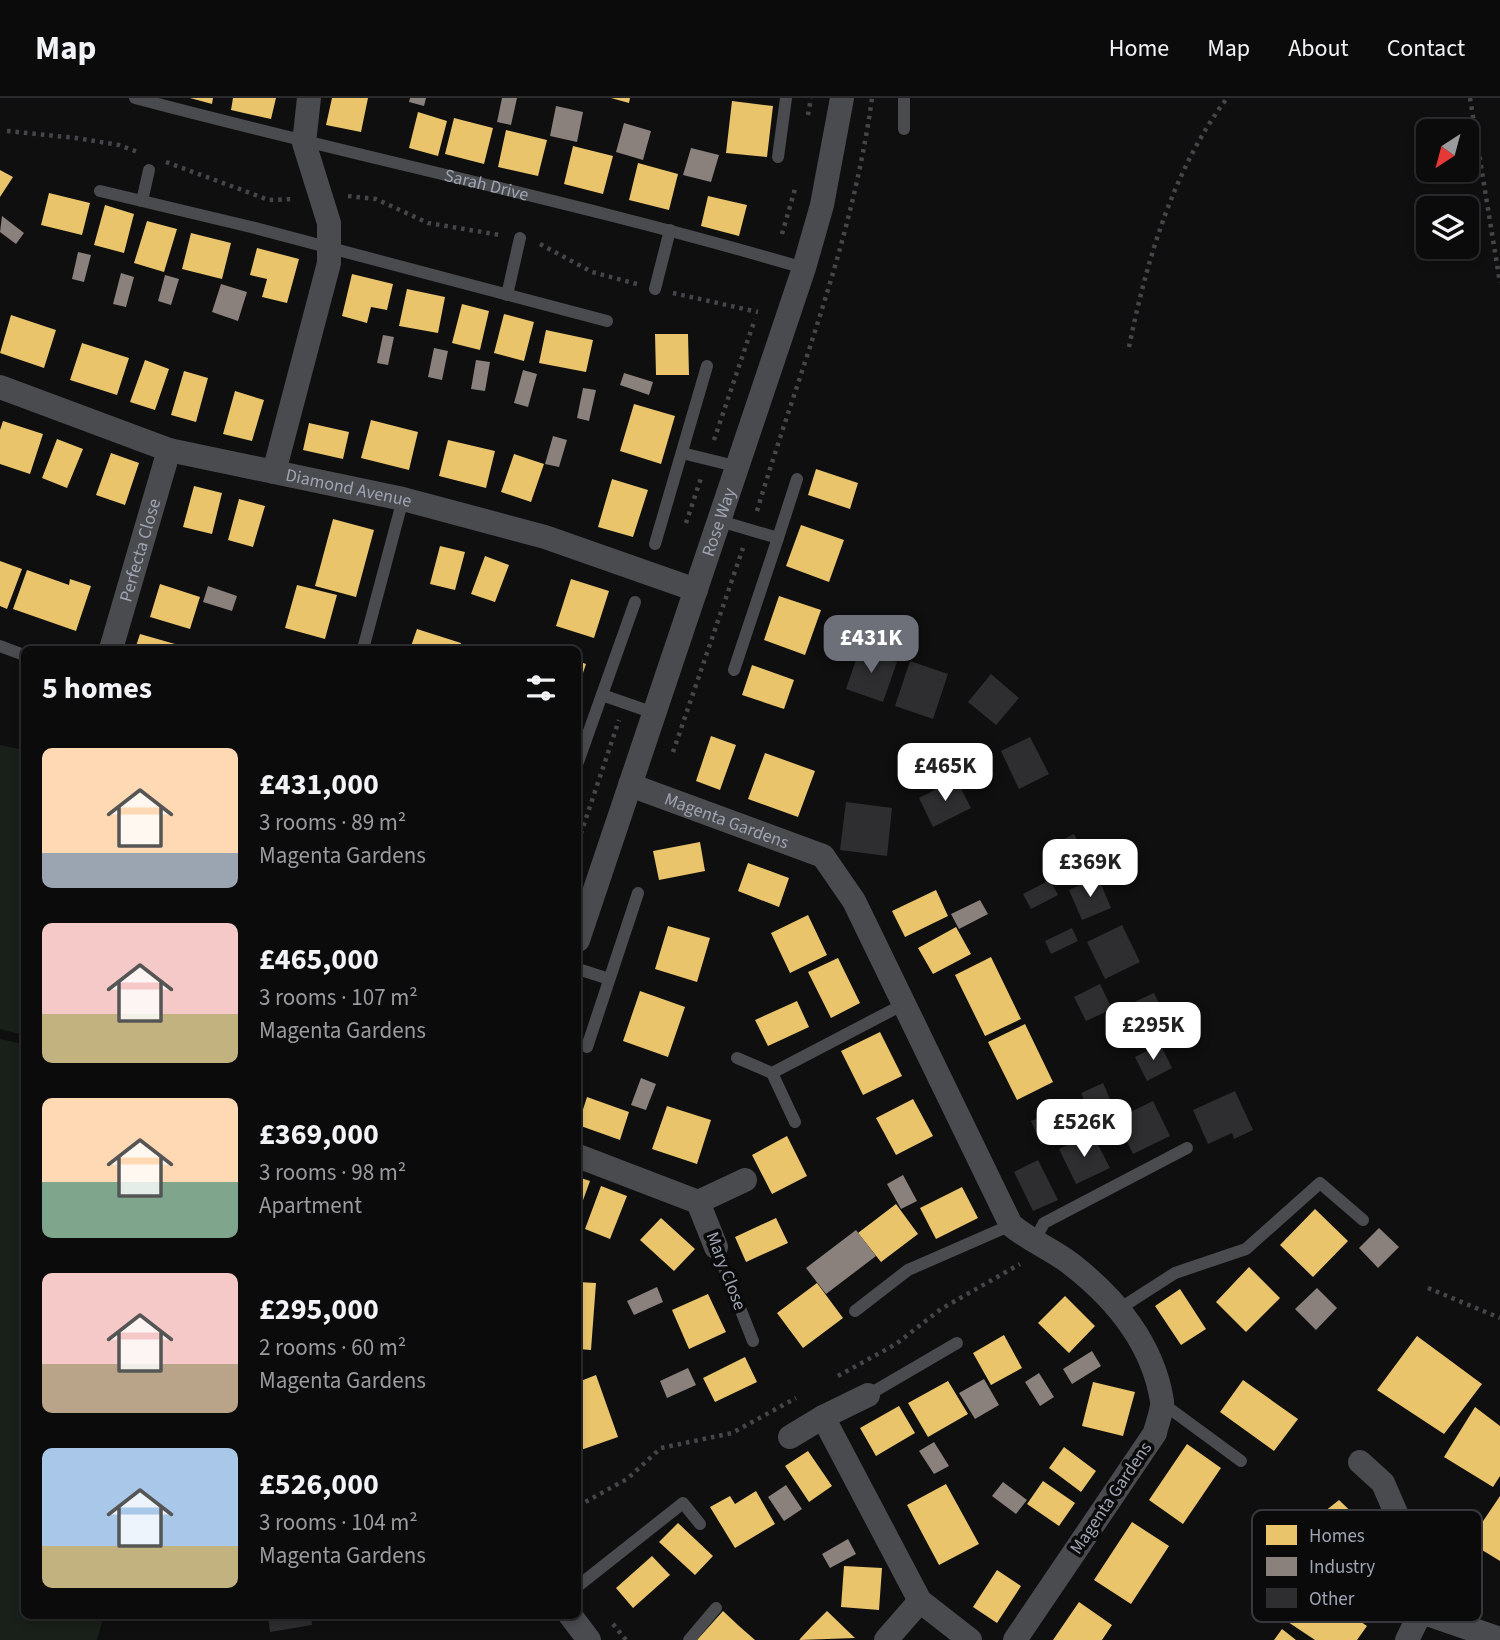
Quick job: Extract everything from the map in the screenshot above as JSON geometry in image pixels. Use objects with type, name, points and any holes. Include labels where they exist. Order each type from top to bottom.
[{"type":"street","points":[[274,472],[329,263],[329,223],[304,143],[309,98]]},
{"type":"street","name":"Rose Way","points":[[581,931],[804,268],[822,205],[842,98]]},
{"type":"street","name":"Diamond Avenue","points":[[0,387],[169,450],[403,499],[545,537],[696,590]]},
{"type":"street","name":"Perfecta Close","points":[[112,646],[169,450]]},
{"type":"street","name":"Magenta Gardens","points":[[630,785],[823,856],[854,901],[904,1004]]},
{"type":"street","points":[[904,1004],[1011,1225],[1032,1243],[1070,1263],[1119,1309],[1143,1342],[1162,1403]]},
{"type":"street","points":[[581,1157],[698,1202],[745,1180]]},
{"type":"street","name":"Mary Close","points":[[698,1202],[716,1247]]},
{"type":"street","points":[[790,1437],[867,1395]]},
{"type":"street","name":"Magenta Gardens","points":[[1014,1640],[1141,1456],[1155,1433],[1162,1403]]},
{"type":"street","points":[[823,1418],[920,1601],[970,1640]]},
{"type":"street","points":[[1360,1462],[1383,1483],[1395,1510]]},
{"type":"street","points":[[886,1640],[920,1601]]},
{"type":"street","points":[[573,1619],[589,1640]]},
{"type":"street","points":[[1407,1640],[1416,1622]]},
{"type":"street","points":[[1450,1622],[1500,1639]]},
{"type":"lane","name":"Sarah Drive","points":[[135,98],[304,143],[670,230],[804,268]]},
{"type":"lane","points":[[778,158],[786,98]]},
{"type":"lane","points":[[904,98],[904,129]]},
{"type":"lane","points":[[142,201],[150,163]]},
{"type":"lane","points":[[100,191],[607,321]]},
{"type":"lane","points":[[655,289],[670,230]]},
{"type":"lane","points":[[507,295],[520,238]]},
{"type":"lane","points":[[655,544],[707,366]]},
{"type":"lane","points":[[682,453],[739,467]]},
{"type":"lane","points":[[734,670],[797,479]]},
{"type":"lane","points":[[364,646],[403,499]]},
{"type":"lane","points":[[720,522],[778,538]]},
{"type":"lane","points":[[581,754],[635,602]]},
{"type":"lane","points":[[0,646],[21,654]]},
{"type":"lane","points":[[602,695],[654,713]]},
{"type":"lane","points":[[587,1047],[638,893]]},
{"type":"lane","points":[[581,970],[609,979]]},
{"type":"lane","points":[[772,1073],[904,1004]]},
{"type":"lane","points":[[737,1058],[772,1073],[795,1122]]},
{"type":"lane","points":[[1032,1243],[1044,1223],[1187,1148]]},
{"type":"lane","points":[[1119,1309],[1175,1273],[1246,1249],[1320,1182],[1363,1220]]},
{"type":"lane","points":[[855,1311],[908,1270],[1011,1225]]},
{"type":"lane","name":"Mary Close","points":[[716,1247],[753,1341]]},
{"type":"lane","points":[[867,1395],[957,1343]]},
{"type":"lane","points":[[1162,1403],[1241,1461]]},
{"type":"lane","points":[[581,1584],[683,1503],[700,1524]]},
{"type":"lane","points":[[689,1640],[716,1608]]},
{"type":"path","points":[[1129,347],[1138,303],[1172,192],[1204,129],[1227,98]]},
{"type":"path","points":[[1470,98],[1500,283]]},
{"type":"path","points":[[8,131],[108,143],[150,163]]},
{"type":"path","points":[[161,160],[269,200],[356,194],[376,199],[428,223],[520,238],[547,246],[592,272],[758,312]]},
{"type":"path","points":[[835,1378],[896,1344],[941,1309],[1021,1263],[1032,1243]]},
{"type":"path","points":[[1428,1288],[1500,1318]]},
{"type":"path","points":[[581,1504],[627,1479],[661,1448],[732,1433],[803,1395]]},
{"type":"shaded area","points":[[0,745],[21,749],[21,1034],[0,1029]]},
{"type":"shaded area","points":[[0,1039],[21,1043],[21,1619],[103,1619],[97,1640],[0,1640]]},
{"type":"building: Homes","points":[[190,98],[213,98],[212,104]]},
{"type":"building: Homes","points":[[233,98],[276,98],[271,119],[231,110]]},
{"type":"building: Homes","points":[[332,98],[368,98],[361,132],[326,125]]},
{"type":"building: Homes","points":[[611,98],[630,98],[629,103]]},
{"type":"building: Homes","points":[[732,101],[773,106],[767,157],[726,153]]},
{"type":"building: Homes","points":[[418,112],[447,121],[438,156],[409,148]]},
{"type":"building: Homes","points":[[454,118],[493,128],[484,164],[445,154]]},
{"type":"building: Homes","points":[[506,130],[547,140],[538,176],[498,167]]},
{"type":"building: Homes","points":[[573,146],[613,156],[603,194],[564,184]]},
{"type":"building: Homes","points":[[638,163],[678,174],[669,210],[629,200]]},
{"type":"building: Homes","points":[[0,170],[13,177],[0,197]]},
{"type":"building: Homes","points":[[49,193],[90,203],[82,235],[41,225]]},
{"type":"building: Homes","points":[[708,196],[747,205],[739,236],[701,226]]},
{"type":"building: Homes","points":[[105,205],[134,214],[124,253],[94,245]]},
{"type":"building: Homes","points":[[147,221],[177,229],[164,272],[134,263]]},
{"type":"building: Homes","points":[[191,233],[231,243],[222,279],[182,269]]},
{"type":"building: Homes","points":[[257,248],[299,259],[287,303],[262,297],[267,279],[250,275]]},
{"type":"building: Homes","points":[[352,274],[393,284],[387,310],[371,307],[367,323],[342,316]]},
{"type":"building: Homes","points":[[407,289],[445,297],[438,333],[399,326]]},
{"type":"building: Homes","points":[[462,304],[489,311],[480,350],[452,343]]},
{"type":"building: Homes","points":[[504,314],[534,322],[524,361],[494,353]]},
{"type":"building: Homes","points":[[11,315],[56,330],[44,368],[0,353]]},
{"type":"building: Homes","points":[[546,330],[593,340],[586,372],[539,363]]},
{"type":"building: Homes","points":[[655,334],[688,334],[689,375],[656,375]]},
{"type":"building: Homes","points":[[82,343],[129,358],[117,395],[70,380]]},
{"type":"building: Homes","points":[[145,360],[169,369],[155,410],[130,402]]},
{"type":"building: Homes","points":[[184,371],[208,378],[196,422],[171,415]]},
{"type":"building: Homes","points":[[235,391],[264,400],[252,441],[223,434]]},
{"type":"building: Homes","points":[[634,404],[675,416],[661,464],[620,451]]},
{"type":"building: Homes","points":[[371,420],[418,432],[409,470],[361,458]]},
{"type":"building: Homes","points":[[3,421],[43,434],[30,474],[0,464],[0,430]]},
{"type":"building: Homes","points":[[309,423],[349,432],[343,459],[303,450]]},
{"type":"building: Homes","points":[[57,439],[83,449],[67,488],[42,478]]},
{"type":"building: Homes","points":[[448,440],[495,451],[486,488],[439,476]]},
{"type":"building: Homes","points":[[111,453],[139,463],[125,505],[96,495]]},
{"type":"building: Homes","points":[[514,454],[544,464],[531,502],[501,492]]},
{"type":"building: Homes","points":[[816,469],[858,483],[850,509],[808,495]]},
{"type":"building: Homes","points":[[612,479],[648,490],[633,537],[598,527]]},
{"type":"building: Homes","points":[[194,486],[222,493],[212,534],[183,527]]},
{"type":"building: Homes","points":[[239,499],[265,506],[253,547],[228,540]]},
{"type":"building: Homes","points":[[333,519],[374,530],[356,597],[315,586]]},
{"type":"building: Homes","points":[[801,525],[844,540],[829,582],[786,566]]},
{"type":"building: Homes","points":[[440,546],[465,552],[455,590],[430,584]]},
{"type":"building: Homes","points":[[485,556],[509,565],[495,602],[471,594]]},
{"type":"building: Homes","points":[[0,561],[22,569],[7,609],[0,606]]},
{"type":"building: Homes","points":[[27,570],[69,585],[70,579],[91,586],[76,631],[13,609]]},
{"type":"building: Homes","points":[[571,579],[609,591],[594,638],[556,626]]},
{"type":"building: Homes","points":[[160,584],[200,597],[190,629],[150,617]]},
{"type":"building: Homes","points":[[297,585],[337,595],[325,639],[285,628]]},
{"type":"building: Homes","points":[[779,596],[821,610],[805,655],[764,640]]},
{"type":"building: Homes","points":[[417,629],[461,643],[460,646],[411,646]]},
{"type":"building: Homes","points":[[140,634],[182,646],[136,646]]},
{"type":"building: Homes","points":[[581,662],[586,664],[581,679]]},
{"type":"building: Homes","points":[[752,665],[794,680],[784,709],[742,695]]},
{"type":"building: Homes","points":[[711,736],[736,745],[720,790],[696,781]]},
{"type":"building: Homes","points":[[765,753],[815,771],[798,817],[748,799]]},
{"type":"building: Homes","points":[[700,842],[705,871],[659,880],[653,851]]},
{"type":"building: Homes","points":[[748,863],[789,878],[779,907],[738,891]]},
{"type":"building: Homes","points":[[936,890],[948,916],[905,937],[892,911]]},
{"type":"building: Homes","points":[[808,915],[827,955],[790,973],[771,933]]},
{"type":"building: Homes","points":[[668,926],[710,938],[697,982],[655,969]]},
{"type":"building: Homes","points":[[956,927],[971,954],[933,974],[918,948]]},
{"type":"building: Homes","points":[[991,957],[1021,1019],[985,1036],[955,975]]},
{"type":"building: Homes","points":[[838,958],[860,1003],[831,1018],[808,972]]},
{"type":"building: Homes","points":[[640,991],[685,1007],[668,1057],[623,1041]]},
{"type":"building: Homes","points":[[797,1001],[809,1027],[768,1046],[755,1020]]},
{"type":"building: Homes","points":[[1025,1024],[1053,1082],[1017,1100],[988,1042]]},
{"type":"building: Homes","points":[[880,1032],[902,1076],[863,1095],[841,1051]]},
{"type":"building: Homes","points":[[587,1097],[629,1112],[620,1140],[581,1126],[581,1116]]},
{"type":"building: Homes","points":[[913,1099],[933,1136],[896,1155],[876,1118]]},
{"type":"building: Homes","points":[[667,1106],[711,1120],[697,1164],[652,1149]]},
{"type":"building: Homes","points":[[787,1136],[807,1176],[772,1194],[752,1155]]},
{"type":"building: Homes","points":[[581,1178],[590,1181],[581,1206]]},
{"type":"building: Homes","points":[[601,1186],[627,1196],[610,1239],[585,1229]]},
{"type":"building: Homes","points":[[962,1187],[978,1218],[936,1239],[920,1208]]},
{"type":"building: Homes","points":[[896,1204],[918,1234],[881,1262],[858,1233]]},
{"type":"building: Homes","points":[[1315,1209],[1348,1241],[1313,1277],[1280,1245]]},
{"type":"building: Homes","points":[[661,1218],[695,1249],[674,1271],[640,1240]]},
{"type":"building: Homes","points":[[776,1218],[788,1243],[746,1262],[735,1237]]},
{"type":"building: Homes","points":[[1249,1267],[1280,1298],[1246,1332],[1216,1302]]},
{"type":"building: Homes","points":[[581,1282],[596,1283],[591,1350],[581,1349]]},
{"type":"building: Homes","points":[[817,1283],[843,1318],[803,1348],[777,1313]]},
{"type":"building: Homes","points":[[1180,1289],[1206,1329],[1181,1345],[1155,1306]]},
{"type":"building: Homes","points":[[708,1294],[726,1332],[689,1349],[672,1310]]},
{"type":"building: Homes","points":[[1065,1296],[1095,1326],[1069,1353],[1038,1323]]},
{"type":"building: Homes","points":[[1004,1335],[1022,1368],[991,1385],[973,1353]]},
{"type":"building: Homes","points":[[1417,1336],[1482,1384],[1444,1434],[1377,1390]]},
{"type":"building: Homes","points":[[745,1357],[757,1382],[715,1402],[703,1378]]},
{"type":"building: Homes","points":[[596,1375],[618,1437],[581,1450],[581,1381]]},
{"type":"building: Homes","points":[[1243,1380],[1298,1419],[1274,1451],[1220,1412]]},
{"type":"building: Homes","points":[[948,1381],[968,1414],[928,1437],[908,1403]]},
{"type":"building: Homes","points":[[1093,1382],[1135,1392],[1123,1436],[1082,1426]]},
{"type":"building: Homes","points":[[899,1406],[915,1433],[876,1456],[860,1428]]},
{"type":"building: Homes","points":[[1475,1407],[1500,1426],[1500,1476],[1493,1487],[1444,1457]]},
{"type":"building: Homes","points":[[1187,1444],[1221,1468],[1183,1524],[1149,1500]]},
{"type":"building: Homes","points":[[1064,1447],[1096,1471],[1081,1492],[1049,1468]]},
{"type":"building: Homes","points":[[808,1451],[832,1486],[809,1502],[785,1466]]},
{"type":"building: Homes","points":[[1043,1481],[1075,1503],[1059,1526],[1027,1504]]},
{"type":"building: Homes","points":[[946,1484],[979,1544],[939,1565],[907,1505]]},
{"type":"building: Homes","points":[[756,1491],[775,1524],[735,1548],[710,1507],[730,1496],[735,1504]]},
{"type":"building: Homes","points":[[1500,1496],[1500,1561],[1482,1550],[1482,1523]]},
{"type":"building: Homes","points":[[1339,1500],[1349,1510],[1326,1510]]},
{"type":"building: Homes","points":[[1132,1522],[1169,1546],[1131,1604],[1094,1580]]},
{"type":"building: Homes","points":[[678,1523],[713,1556],[695,1575],[659,1542]]},
{"type":"building: Homes","points":[[652,1556],[670,1575],[633,1608],[616,1588]]},
{"type":"building: Homes","points":[[844,1566],[882,1568],[879,1610],[841,1607]]},
{"type":"building: Homes","points":[[997,1570],[1021,1586],[997,1623],[973,1607]]},
{"type":"building: Homes","points":[[1079,1602],[1112,1625],[1102,1640],[1053,1640]]},
{"type":"building: Homes","points":[[723,1611],[739,1626],[755,1640],[697,1640]]},
{"type":"building: Homes","points":[[827,1611],[855,1638],[799,1640],[811,1627]]},
{"type":"building: Homes","points":[[1288,1622],[1361,1622],[1367,1626],[1357,1640],[1315,1640]]},
{"type":"building: Homes","points":[[1282,1629],[1296,1640],[1274,1640]]},
{"type":"building: Industry","points":[[410,98],[426,98],[424,106],[409,102]]},
{"type":"building: Industry","points":[[502,98],[517,98],[511,125],[497,122]]},
{"type":"building: Industry","points":[[556,106],[583,112],[577,142],[550,136]]},
{"type":"building: Industry","points":[[624,123],[651,131],[643,160],[616,152]]},
{"type":"building: Industry","points":[[691,148],[719,155],[711,182],[683,175]]},
{"type":"building: Industry","points":[[2,216],[24,233],[16,244],[0,232]]},
{"type":"building: Industry","points":[[78,252],[91,255],[84,282],[72,279]]},
{"type":"building: Industry","points":[[121,273],[134,277],[126,307],[113,304]]},
{"type":"building: Industry","points":[[165,275],[179,279],[171,305],[158,301]]},
{"type":"building: Industry","points":[[221,284],[247,292],[238,321],[212,312]]},
{"type":"building: Industry","points":[[383,335],[394,337],[388,365],[377,363]]},
{"type":"building: Industry","points":[[434,348],[448,351],[442,380],[428,377]]},
{"type":"building: Industry","points":[[476,360],[490,362],[485,391],[471,389]]},
{"type":"building: Industry","points":[[523,370],[537,374],[528,407],[514,403]]},
{"type":"building: Industry","points":[[624,373],[653,382],[649,395],[620,385]]},
{"type":"building: Industry","points":[[583,388],[596,390],[589,421],[577,418]]},
{"type":"building: Industry","points":[[553,436],[567,440],[559,467],[545,464]]},
{"type":"building: Industry","points":[[208,586],[237,596],[232,611],[203,602]]},
{"type":"building: Industry","points":[[980,900],[988,914],[959,929],[951,914]]},
{"type":"building: Industry","points":[[641,1078],[656,1084],[646,1110],[631,1105]]},
{"type":"building: Industry","points":[[903,1175],[917,1201],[901,1209],[887,1184]]},
{"type":"building: Industry","points":[[1379,1228],[1399,1247],[1378,1268],[1359,1248]]},
{"type":"building: Industry","points":[[856,1230],[876,1256],[826,1294],[806,1268]]},
{"type":"building: Industry","points":[[657,1287],[663,1302],[634,1315],[627,1301]]},
{"type":"building: Industry","points":[[1317,1288],[1337,1308],[1316,1330],[1295,1309]]},
{"type":"building: Industry","points":[[1092,1351],[1101,1366],[1072,1384],[1063,1369]]},
{"type":"building: Industry","points":[[688,1368],[696,1385],[667,1398],[660,1381]]},
{"type":"building: Industry","points":[[1039,1373],[1054,1397],[1040,1406],[1025,1382]]},
{"type":"building: Industry","points":[[984,1379],[999,1405],[975,1419],[959,1393]]},
{"type":"building: Industry","points":[[934,1442],[949,1466],[934,1474],[919,1451]]},
{"type":"building: Industry","points":[[1003,1482],[1027,1500],[1016,1514],[992,1496]]},
{"type":"building: Industry","points":[[786,1485],[802,1509],[784,1521],[768,1497]]},
{"type":"building: Industry","points":[[848,1539],[856,1554],[830,1568],[822,1554]]},
{"type":"building: Other","points":[[860,648],[897,662],[883,702],[846,689]]},
{"type":"building: Other","points":[[910,661],[948,674],[933,719],[895,706]]},
{"type":"building: Other","points":[[991,674],[1019,698],[996,725],[968,702]]},
{"type":"building: Other","points":[[1030,737],[1049,774],[1019,789],[1001,751]]},
{"type":"building: Other","points":[[956,779],[971,808],[933,827],[919,798]]},
{"type":"building: Other","points":[[846,802],[892,808],[887,856],[840,850]]},
{"type":"building: Other","points":[[1074,834],[1088,861],[1061,875],[1046,848]]},
{"type":"building: Other","points":[[1098,877],[1111,908],[1082,920],[1069,890]]},
{"type":"building: Other","points":[[1050,880],[1058,895],[1031,909],[1023,894]]},
{"type":"building: Other","points":[[1122,925],[1140,962],[1105,979],[1087,942]]},
{"type":"building: Other","points":[[1072,928],[1078,941],[1051,954],[1045,941]]},
{"type":"building: Other","points":[[1100,984],[1112,1009],[1086,1021],[1074,997]]},
{"type":"building: Other","points":[[1154,993],[1160,1005],[1165,1003],[1178,1029],[1137,1048],[1119,1009]]},
{"type":"building: Other","points":[[1160,1044],[1172,1068],[1147,1081],[1135,1057]]},
{"type":"building: Other","points":[[1103,1083],[1113,1106],[1091,1115],[1081,1093]]},
{"type":"building: Other","points":[[1235,1091],[1253,1130],[1234,1139],[1232,1133],[1208,1144],[1193,1110]]},
{"type":"building: Other","points":[[1153,1101],[1170,1136],[1133,1154],[1116,1119]]},
{"type":"building: Other","points":[[1043,1116],[1053,1139],[1041,1144],[1031,1121]]},
{"type":"building: Other","points":[[1092,1133],[1110,1168],[1076,1184],[1059,1149]]},
{"type":"building: Other","points":[[1038,1160],[1058,1200],[1033,1211],[1014,1172]]},
{"type":"building: Other","points":[[268,1619],[311,1619],[312,1625],[270,1632]]}]
